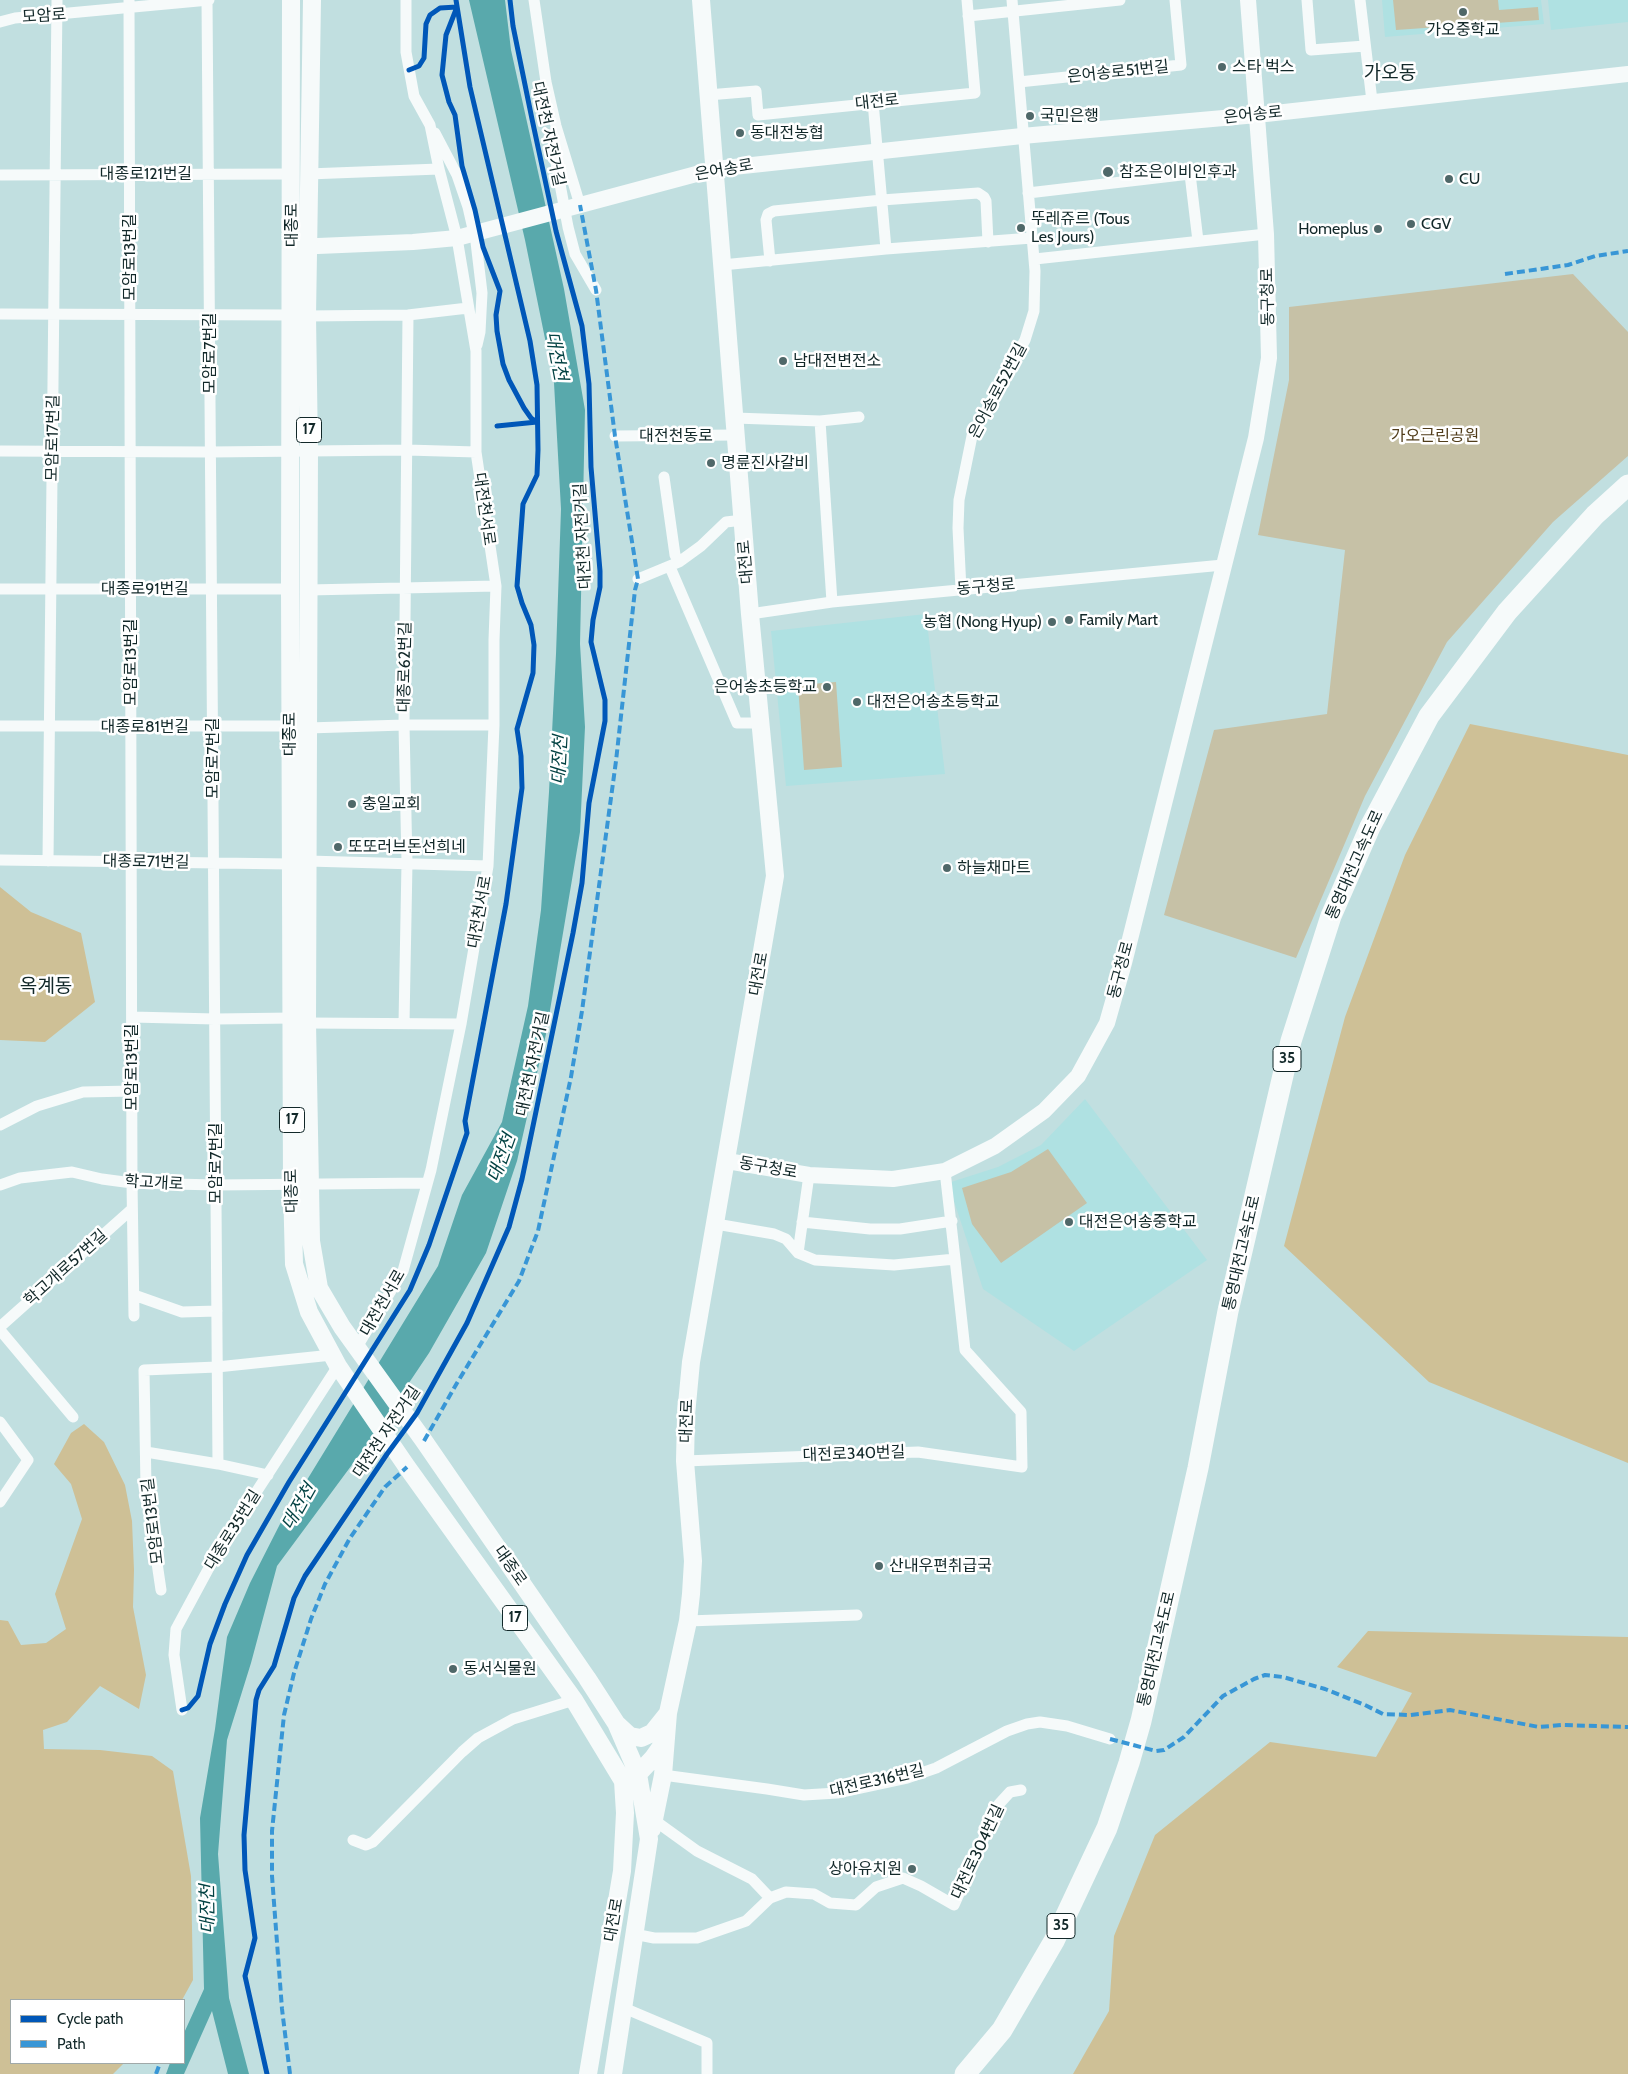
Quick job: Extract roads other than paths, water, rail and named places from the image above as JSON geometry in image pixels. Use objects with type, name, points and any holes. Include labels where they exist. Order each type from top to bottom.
[{"type":"highway","name":"통영대전고속도로","points":[[1147,1724],[1228,1311],[1291,1041],[1331,916],[1370,827],[1429,716],[1507,612],[1595,515],[1628,485]]},
{"type":"highway","name":"통영대전고속도로","points":[[979,2074],[1015,2032],[1066,1943],[1120,1830],[1211,1473],[1241,1316],[1304,1046],[1344,921],[1383,832],[1442,721],[1520,617],[1608,520],[1628,502]]},
{"type":"highway","name":"통영대전고속도로","points":[[965,2074],[1002,2030],[1054,1941],[1135,1766]]},
{"type":"main road","name":"대종로","points":[[291,0],[300,174],[299,315],[291,451],[291,864],[310,1184],[311,1241],[319,1288],[342,1327],[422,1438],[616,1723],[630,1778]]},
{"type":"main road","name":"대종로","points":[[300,174],[312,0]]},
{"type":"main road","name":"대전로","points":[[588,2074],[622,1871],[625,1812],[630,1778],[653,1758],[666,1738],[668,1713],[688,1621],[693,1561],[686,1461],[686,1415],[691,1362],[775,876],[742,520],[737,435],[701,0]]},
{"type":"main road","name":"동구청로","points":[[727,1161],[809,1175],[893,1179],[945,1172],[995,1146],[1044,1111],[1078,1076],[1107,1023],[1124,963],[1256,438],[1269,358],[1266,234],[1248,0]]},
{"type":"main road","name":"은어송로","points":[[457,238],[715,169],[1022,136],[1257,115],[1628,74]]},
{"type":"main road","points":[[300,246],[413,242],[457,238]]},
{"type":"main road","name":"대종로","points":[[299,315],[309,451],[308,860],[292,1185],[294,1264],[309,1312],[335,1360],[403,1459],[630,1778]]},
{"type":"main road","points":[[616,1723],[630,1736],[641,1738],[652,1733],[668,1713]]},
{"type":"main road","points":[[649,1839],[663,1775],[666,1738]]},
{"type":"main road","name":"대전로","points":[[613,2074],[649,1839],[630,1778]]},
{"type":"street","name":"모암로17번길","points":[[48,860],[57,0]]},
{"type":"street","name":"모암로","points":[[0,22],[15,18],[58,15],[129,4],[208,0]]},
{"type":"street","name":"모암로7번길","points":[[208,0],[218,1464]]},
{"type":"street","name":"대전천서로","points":[[358,1348],[403,1271],[427,1183],[461,1024],[488,866],[494,725],[496,586],[476,452],[476,351],[457,238],[430,125],[414,96],[406,52],[406,0]]},
{"type":"street","points":[[534,0],[546,82],[577,206]]},
{"type":"street","name":"대전로","points":[[708,95],[756,91],[758,115],[975,93],[967,0]]},
{"type":"street","points":[[968,16],[1012,6],[1120,0]]},
{"type":"street","name":"은어송로51번길","points":[[1019,82],[1181,65],[1175,0]]},
{"type":"street","points":[[1307,0],[1311,50],[1365,46]]},
{"type":"street","points":[[1360,0],[1372,101]]},
{"type":"street","name":"모암로13번길","points":[[129,4],[132,1209],[134,1316]]},
{"type":"street","points":[[1012,6],[1022,136]]},
{"type":"street","points":[[873,102],[886,249]]},
{"type":"street","points":[[430,125],[457,175],[468,207],[476,242],[482,293],[480,332],[476,351]]},
{"type":"street","points":[[556,126],[554,152],[568,227],[575,254],[596,290]]},
{"type":"street","name":"은어송로52번길","points":[[961,590],[958,528],[959,500],[972,436],[1014,361],[1032,321],[1035,259],[1022,136]]},
{"type":"street","points":[[300,174],[439,169]]},
{"type":"street","name":"대종로121번길","points":[[0,175],[300,174]]},
{"type":"street","points":[[1028,193],[1190,174],[1198,242]]},
{"type":"street","points":[[770,261],[766,220],[768,214],[774,210],[882,200],[978,193],[986,201],[988,242]]},
{"type":"street","points":[[1035,259],[1266,234]]},
{"type":"street","points":[[722,265],[886,249],[1032,238]]},
{"type":"street","points":[[0,314],[130,316],[408,315],[468,308]]},
{"type":"street","name":"대종로62번길","points":[[404,1023],[406,863],[404,725],[408,315]]},
{"type":"street","points":[[735,418],[820,421],[859,417]]},
{"type":"street","points":[[820,421],[832,602]]},
{"type":"street","name":"대전천동로","points":[[615,436],[737,435]]},
{"type":"street","points":[[0,451],[210,452],[407,450],[476,452]]},
{"type":"street","points":[[664,477],[675,565],[737,723],[760,723]]},
{"type":"street","name":"대전로","points":[[638,579],[675,565],[701,546],[726,522],[742,520]]},
{"type":"street","name":"동구청로","points":[[750,614],[832,602],[1223,564]]},
{"type":"street","points":[[308,590],[496,586]]},
{"type":"street","name":"대종로91번길","points":[[0,589],[290,589]]},
{"type":"street","name":"대종로","points":[[308,728],[494,725]]},
{"type":"street","name":"대종로81번길","points":[[0,726],[212,728],[290,726]]},
{"type":"street","name":"대종로71번길","points":[[0,860],[291,864]]},
{"type":"street","points":[[308,860],[488,866]]},
{"type":"street","points":[[132,1018],[461,1024]]},
{"type":"street","points":[[0,1125],[37,1106],[83,1092],[132,1091]]},
{"type":"street","name":"학고개로","points":[[0,1185],[20,1178],[72,1172],[132,1183],[216,1185],[310,1184]]},
{"type":"street","points":[[716,1224],[774,1234],[786,1239],[798,1253],[815,1260],[894,1264],[955,1259],[945,1172]]},
{"type":"street","name":"동구청로","points":[[798,1253],[809,1175]]},
{"type":"street","name":"대종로","points":[[310,1184],[427,1183]]},
{"type":"street","name":"학고개로57번길","points":[[0,1329],[132,1209]]},
{"type":"street","points":[[802,1222],[870,1229],[900,1229],[952,1221]]},
{"type":"street","name":"대전로340번길","points":[[686,1461],[918,1452],[1022,1467],[1021,1412],[965,1350],[955,1259]]},
{"type":"street","points":[[134,1295],[182,1312],[217,1311]]},
{"type":"street","points":[[0,1329],[73,1417]]},
{"type":"street","points":[[217,1367],[335,1360]]},
{"type":"street","name":"대종로35번길","points":[[182,1710],[174,1655],[176,1629],[218,1550],[268,1475],[335,1360]]},
{"type":"street","name":"모암로13번길","points":[[161,1590],[146,1488],[144,1370],[217,1367]]},
{"type":"street","points":[[0,1422],[28,1460],[2,1493]]},
{"type":"street","name":"모암로13번길","points":[[146,1452],[218,1464]]},
{"type":"street","points":[[218,1464],[268,1475]]},
{"type":"street","points":[[688,1621],[857,1615]]},
{"type":"street","points":[[353,1840],[366,1844],[373,1842],[478,1738],[513,1719],[574,1700]]},
{"type":"street","name":"대전로316번길","points":[[663,1775],[812,1795],[836,1793],[907,1778],[936,1768],[1007,1731],[1027,1724],[1040,1722],[1067,1726],[1110,1739]]},
{"type":"street","name":"대전로304번길","points":[[770,1898],[786,1892],[814,1894],[830,1903],[856,1905],[876,1887],[903,1878],[921,1886],[954,1906],[999,1804],[1010,1792],[1021,1790]]},
{"type":"street","points":[[634,1934],[654,1938],[697,1938],[746,1922],[770,1898],[752,1879],[697,1851],[654,1820]]},
{"type":"street","points":[[624,2008],[707,2044],[707,2074]]},
{"type":"water","name":"대전천","points":[[469,0],[505,0],[511,50],[564,289],[585,410],[580,644],[585,727],[580,832],[546,1034],[517,1161],[486,1253],[429,1353],[374,1435],[277,1566],[251,1663],[227,1740],[218,1854],[229,1998],[249,2074],[228,2074],[212,2011],[184,2074],[166,2074],[170,2064],[185,2064],[185,2031],[204,1989],[200,1818],[215,1729],[227,1637],[250,1583],[280,1524],[438,1266],[462,1195],[502,1122],[528,1006],[541,910],[549,792],[561,509],[554,383],[525,240]]},
{"type":"place","name":"가오중학교","points":[[1463,12]]},
{"type":"place","name":"스타 벅스","points":[[1222,67]]},
{"type":"place","name":"국민은행","points":[[1030,116]]},
{"type":"place","name":"동대전농협","points":[[740,133]]},
{"type":"place","name":"참조은이비인후과","points":[[1108,172]]},
{"type":"place","name":"CU","points":[[1449,179]]},
{"type":"place","name":"CGV","points":[[1411,224]]},
{"type":"place","name":"뚜레쥬르 (Tous Les Jours)","points":[[1021,228]]},
{"type":"place","name":"Homeplus","points":[[1378,229]]},
{"type":"place","name":"남대전변전소","points":[[783,361]]},
{"type":"place","name":"명륜진사갈비","points":[[711,463]]},
{"type":"place","name":"Family Mart","points":[[1069,620]]},
{"type":"place","name":"농협 (Nong Hyup)","points":[[1052,622]]},
{"type":"place","name":"은어송초등학교","points":[[827,687]]},
{"type":"place","name":"대전은어송초등학교","points":[[857,702]]},
{"type":"place","name":"충일교회","points":[[352,804]]},
{"type":"place","name":"또또러브돈선희네","points":[[338,847]]},
{"type":"place","name":"하늘채마트","points":[[947,868]]},
{"type":"place","name":"대전은어송중학교","points":[[1069,1222]]},
{"type":"place","name":"산내우편취급국","points":[[879,1566]]},
{"type":"place","name":"동서식물원","points":[[453,1669]]},
{"type":"place","name":"상아유치원","points":[[912,1869]]},
{"type":"district","name":"가오동","points":[[1390,73]]},
{"type":"district","name":"옥계동","points":[[46,986]]},
{"type":"park label","name":"가오근린공원","points":[[1435,436]]}]
